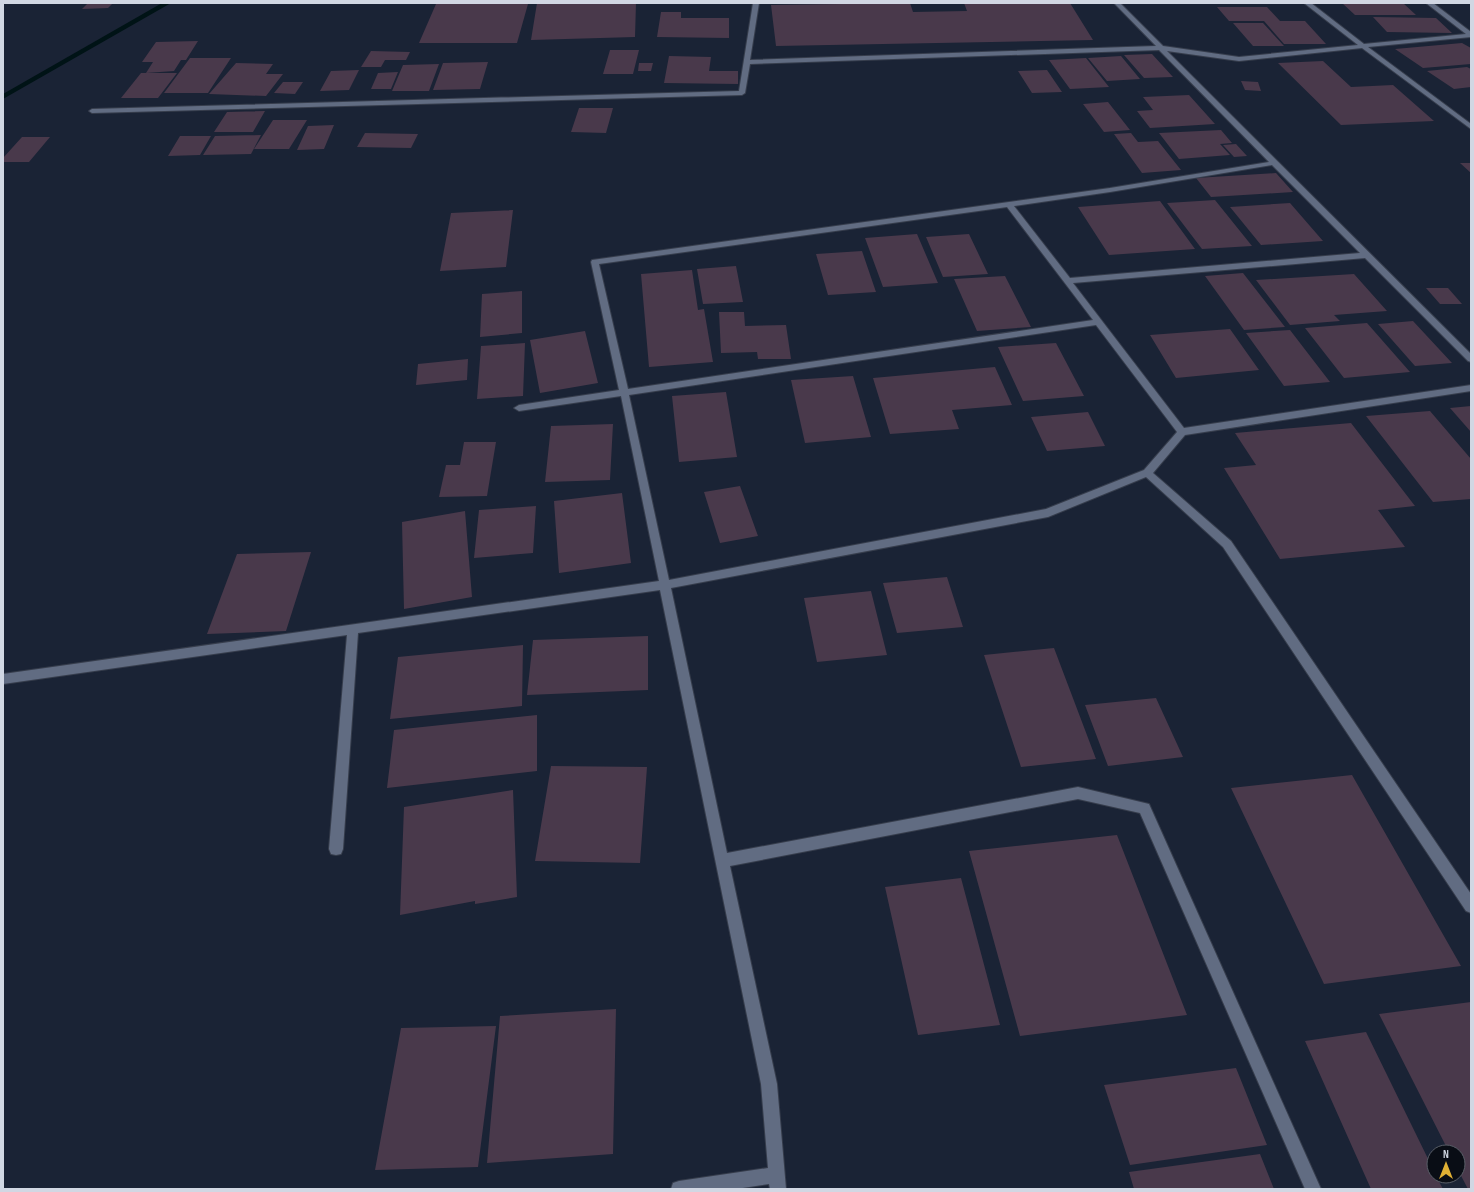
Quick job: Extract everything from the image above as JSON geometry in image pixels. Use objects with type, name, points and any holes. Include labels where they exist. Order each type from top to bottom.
[{"type":"street","points":[[92,111],[742,93],[756,3]]},
{"type":"street","points":[[1117,3],[1471,359]]},
{"type":"street","points":[[1306,3],[1471,127]]},
{"type":"street","points":[[1429,3],[1471,35]]},
{"type":"street","points":[[747,62],[1161,48],[1240,59],[1471,35]]},
{"type":"street","points":[[679,1189],[778,1182],[769,1084],[595,262],[1110,190],[1274,162]]},
{"type":"street","points":[[1009,204],[1182,432]]},
{"type":"street","points":[[1066,281],[1367,255]]},
{"type":"street","points":[[519,408],[969,343],[1098,322]]},
{"type":"street","points":[[3,679],[664,585],[1048,513],[1147,473],[1182,432],[1471,388]]},
{"type":"street","points":[[1147,473],[1227,544],[1471,906]]},
{"type":"street","points":[[336,849],[353,629]]},
{"type":"street","points":[[722,861],[1078,793],[1144,808],[1313,1189]]},
{"type":"building","points":[[88,3],[113,3],[108,8],[82,9]]},
{"type":"building","points":[[537,3],[636,3],[635,37],[531,40]]},
{"type":"building","points":[[910,3],[913,12],[967,11],[964,3],[1070,3],[1093,40],[776,46],[771,5]]},
{"type":"building","points":[[1342,3],[1403,3],[1416,15],[1355,15]]},
{"type":"building","points":[[436,4],[528,4],[517,43],[419,43]]},
{"type":"building","points":[[1217,7],[1267,7],[1280,21],[1305,21],[1326,44],[1284,44],[1264,21],[1229,21]]},
{"type":"building","points":[[661,12],[681,12],[681,18],[729,18],[729,38],[657,37]]},
{"type":"building","points":[[1373,17],[1436,18],[1452,33],[1387,32]]},
{"type":"building","points":[[1233,23],[1263,23],[1284,46],[1253,46]]},
{"type":"building","points":[[198,41],[186,60],[181,60],[174,71],[146,73],[153,62],[142,62],[156,42]]},
{"type":"building","points":[[1462,43],[1471,48],[1471,64],[1423,68],[1395,49]]},
{"type":"building","points":[[610,50],[639,50],[633,74],[603,74]]},
{"type":"building","points":[[371,51],[410,52],[406,60],[385,60],[381,67],[361,67]]},
{"type":"building","points":[[1152,54],[1173,77],[1144,78],[1124,55]]},
{"type":"building","points":[[669,56],[711,57],[709,71],[738,71],[738,84],[664,83]]},
{"type":"building","points":[[1121,56],[1140,79],[1107,81],[1088,58]]},
{"type":"building","points":[[190,58],[231,58],[208,93],[164,93]]},
{"type":"building","points":[[1086,58],[1109,87],[1070,89],[1049,60]]},
{"type":"building","points":[[1323,61],[1351,87],[1393,85],[1434,121],[1341,125],[1278,63]]},
{"type":"building","points":[[488,62],[480,89],[433,90],[443,63]]},
{"type":"building","points":[[236,63],[273,64],[266,74],[283,74],[266,96],[209,94]]},
{"type":"building","points":[[639,63],[653,63],[651,71],[638,71]]},
{"type":"building","points":[[439,64],[429,91],[392,91],[403,65]]},
{"type":"building","points":[[1467,67],[1471,69],[1471,87],[1454,89],[1427,71]]},
{"type":"building","points":[[359,70],[349,90],[320,91],[331,71]]},
{"type":"building","points":[[1047,70],[1062,92],[1032,93],[1018,71]]},
{"type":"building","points":[[398,72],[391,89],[371,89],[378,73]]},
{"type":"building","points":[[141,73],[177,73],[158,98],[121,98]]},
{"type":"building","points":[[1241,81],[1258,82],[1261,91],[1245,90]]},
{"type":"building","points":[[283,82],[303,82],[295,94],[274,93]]},
{"type":"building","points":[[1189,95],[1215,124],[1150,128],[1137,111],[1153,110],[1143,97]]},
{"type":"building","points":[[1108,102],[1130,130],[1104,132],[1083,104]]},
{"type":"building","points":[[579,108],[613,108],[606,133],[571,132]]},
{"type":"building","points":[[265,111],[253,132],[214,132],[227,112]]},
{"type":"building","points":[[273,120],[307,120],[289,149],[254,149]]},
{"type":"building","points":[[334,125],[324,149],[297,150],[308,126]]},
{"type":"building","points":[[1221,130],[1232,143],[1220,144],[1230,155],[1179,159],[1159,133]]},
{"type":"building","points":[[365,133],[418,134],[411,148],[357,147]]},
{"type":"building","points":[[1131,133],[1138,142],[1158,141],[1181,170],[1142,173],[1114,134]]},
{"type":"building","points":[[261,135],[251,154],[203,155],[215,136]]},
{"type":"building","points":[[180,136],[211,136],[200,155],[168,156]]},
{"type":"building","points":[[22,137],[50,137],[29,162],[3,162],[3,158]]},
{"type":"building","points":[[1236,144],[1247,156],[1234,157],[1223,145]]},
{"type":"building","points":[[1460,163],[1471,163],[1471,173]]},
{"type":"building","points":[[1276,173],[1293,192],[1211,197],[1196,178]]},
{"type":"building","points":[[1215,200],[1252,246],[1202,249],[1167,203]]},
{"type":"building","points":[[1160,201],[1195,249],[1109,255],[1078,207]]},
{"type":"building","points":[[1290,203],[1323,241],[1261,245],[1230,207]]},
{"type":"building","points":[[513,210],[506,267],[440,271],[451,213]]},
{"type":"building","points":[[917,234],[938,283],[883,287],[865,238]]},
{"type":"building","points":[[969,234],[988,274],[943,277],[926,237]]},
{"type":"building","points":[[862,251],[876,292],[828,295],[816,254]]},
{"type":"building","points":[[736,266],[743,302],[703,304],[697,269]]},
{"type":"building","points":[[692,270],[698,310],[704,309],[713,362],[649,367],[641,274]]},
{"type":"building","points":[[1243,273],[1285,327],[1244,330],[1205,276]]},
{"type":"building","points":[[1354,274],[1387,311],[1334,315],[1340,321],[1290,325],[1256,280]]},
{"type":"building","points":[[1005,276],[1031,327],[977,331],[954,279]]},
{"type":"building","points":[[1426,288],[1448,288],[1462,304],[1440,304]]},
{"type":"building","points":[[522,291],[522,333],[480,337],[482,294]]},
{"type":"building","points":[[719,312],[744,312],[745,326],[786,325],[791,359],[758,359],[757,352],[721,353]]},
{"type":"building","points":[[1413,321],[1452,363],[1415,366],[1378,324]]},
{"type":"building","points":[[1367,323],[1410,372],[1344,378],[1305,328]]},
{"type":"building","points":[[1230,329],[1259,370],[1176,378],[1150,335]]},
{"type":"building","points":[[1290,330],[1330,382],[1284,386],[1246,333]]},
{"type":"building","points":[[585,331],[598,383],[540,393],[530,340]]},
{"type":"building","points":[[525,343],[523,396],[477,399],[481,346]]},
{"type":"building","points":[[1056,343],[1084,396],[1023,401],[998,347]]},
{"type":"building","points":[[468,359],[467,380],[416,385],[418,364]]},
{"type":"building","points":[[995,367],[1012,405],[952,410],[959,429],[890,434],[873,378]]},
{"type":"building","points":[[853,376],[871,437],[805,443],[791,380]]},
{"type":"building","points":[[726,392],[737,457],[679,462],[672,396]]},
{"type":"building","points":[[1471,406],[1471,432],[1450,408]]},
{"type":"building","points":[[1430,411],[1471,459],[1471,499],[1433,502],[1366,416]]},
{"type":"building","points":[[1088,412],[1105,446],[1047,451],[1031,417]]},
{"type":"building","points":[[1351,423],[1415,506],[1378,510],[1405,547],[1280,559],[1224,468],[1256,465],[1235,433]]},
{"type":"building","points":[[613,424],[610,480],[545,482],[551,426]]},
{"type":"building","points":[[464,442],[496,442],[487,496],[439,497],[446,465],[460,465]]},
{"type":"building","points":[[740,486],[758,536],[720,543],[704,492]]},
{"type":"building","points":[[622,493],[631,563],[559,573],[554,501]]},
{"type":"building","points":[[536,506],[533,553],[474,558],[479,510]]},
{"type":"building","points":[[465,511],[472,597],[404,609],[402,522]]},
{"type":"building","points":[[311,552],[286,631],[207,634],[237,554]]},
{"type":"building","points":[[947,577],[963,627],[897,633],[883,583]]},
{"type":"building","points":[[871,591],[887,655],[817,662],[804,598]]},
{"type":"building","points":[[648,636],[648,690],[527,695],[533,640]]},
{"type":"building","points":[[523,645],[522,706],[390,719],[398,657]]},
{"type":"building","points":[[1054,648],[1096,759],[1021,767],[984,655]]},
{"type":"building","points":[[1156,698],[1183,757],[1108,766],[1085,705]]},
{"type":"building","points":[[537,715],[537,771],[387,788],[394,730]]},
{"type":"building","points":[[551,766],[647,767],[640,863],[535,861]]},
{"type":"building","points":[[1352,775],[1461,966],[1324,984],[1231,788]]},
{"type":"building","points":[[513,790],[517,897],[475,904],[475,901],[400,915],[404,807]]},
{"type":"building","points":[[1117,835],[1187,1015],[1020,1036],[969,851]]},
{"type":"building","points":[[961,878],[1000,1025],[918,1035],[885,887]]},
{"type":"building","points":[[1471,1002],[1471,1189],[1468,1189],[1465,1184],[1466,1144],[1445,1144],[1379,1014]]},
{"type":"building","points":[[616,1009],[613,1154],[487,1163],[500,1016]]},
{"type":"building","points":[[496,1026],[478,1167],[375,1170],[401,1028]]},
{"type":"building","points":[[1366,1032],[1426,1155],[1426,1184],[1440,1184],[1443,1189],[1371,1189],[1305,1041]]},
{"type":"building","points":[[1236,1068],[1267,1145],[1130,1165],[1104,1085]]},
{"type":"building","points":[[1260,1154],[1274,1189],[1134,1189],[1129,1172]]},
{"type":"waterway","points":[[3,97],[167,3]]}]
